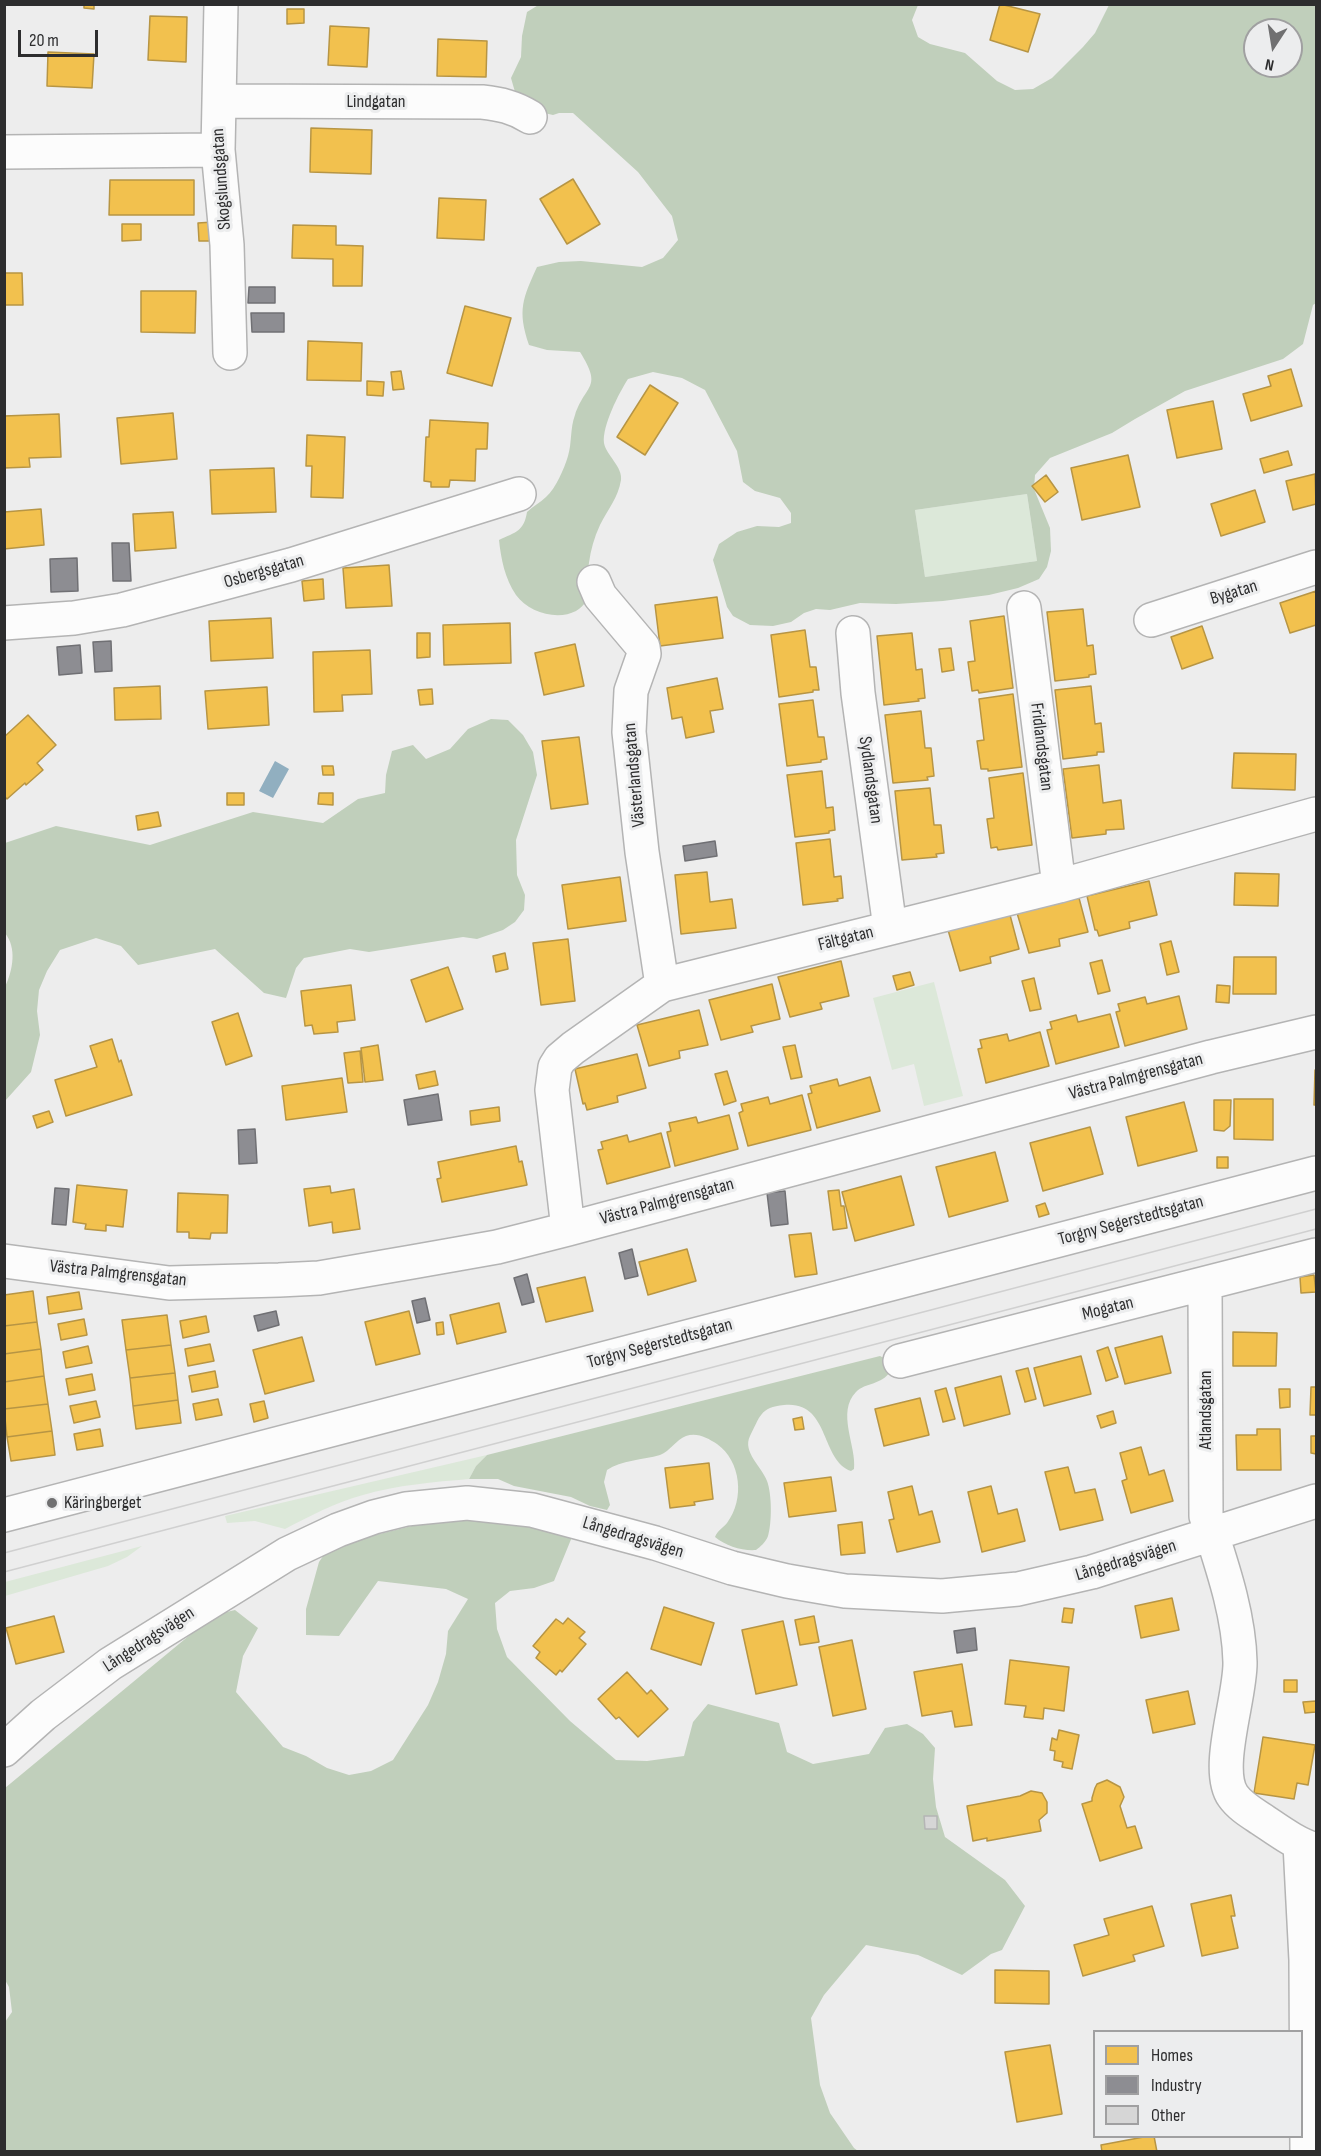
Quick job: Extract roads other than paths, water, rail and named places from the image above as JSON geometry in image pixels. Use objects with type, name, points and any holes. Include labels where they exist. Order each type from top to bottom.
[{"type":"street","name":"Skogslundsgatan","points":[[220,4],[218,150],[227,245],[230,353]]},
{"type":"street","name":"Lindgatan","points":[[219,101],[482,102],[517,109],[530,117]]},
{"type":"street","points":[[4,152],[218,150]]},
{"type":"street","name":"Osbergsgatan","points":[[4,623],[74,618],[122,610],[291,565],[519,494]]},
{"type":"street","name":"Bygatan","points":[[1151,620],[1317,567]]},
{"type":"street","name":"Västerlandsgatan","points":[[594,582],[600,596],[643,647],[644,654],[631,691],[629,732],[642,852],[662,986]]},
{"type":"street","name":"Fridlandsgatan","points":[[1024,608],[1059,886]]},
{"type":"street","name":"Sydlandsgatan","points":[[853,633],[858,693],[890,928]]},
{"type":"street","name":"Fältgatan","points":[[568,1229],[552,1090],[555,1067],[573,1048],[662,986],[1059,886],[1317,814]]},
{"type":"street","name":"Västra Palmgrensgatan","points":[[4,1261],[169,1283],[319,1278],[412,1262],[497,1247],[568,1229],[1199,1060],[1317,1032]]},
{"type":"street","name":"Torgny Segerstedtsgatan","points":[[4,1515],[1317,1173]]},
{"type":"street","name":"Mogatan","points":[[900,1361],[1317,1255]]},
{"type":"street","name":"Atlandsgatan","points":[[1205,1285],[1206,1516],[1218,1549],[1233,1612],[1240,1664],[1226,1765],[1229,1788],[1241,1804],[1308,1847]]},
{"type":"street","name":"Långedragsvägen","points":[[4,1750],[43,1715],[110,1664],[287,1554],[338,1530],[406,1509],[466,1503],[532,1510],[655,1543],[732,1568],[788,1581],[845,1591],[942,1596],[1018,1589],[1092,1572],[1317,1501]]},
{"type":"street","points":[[1307,2151],[1308,1847]]},
{"type":"water","points":[[275,761],[289,769],[273,798],[259,791]]},
{"type":"tram line","points":[[4,1553],[1316,1209]]},
{"type":"tram line","points":[[4,1572],[1316,1229]]},
{"type":"place","name":"Käringberget","points":[[52,1503]]}]
